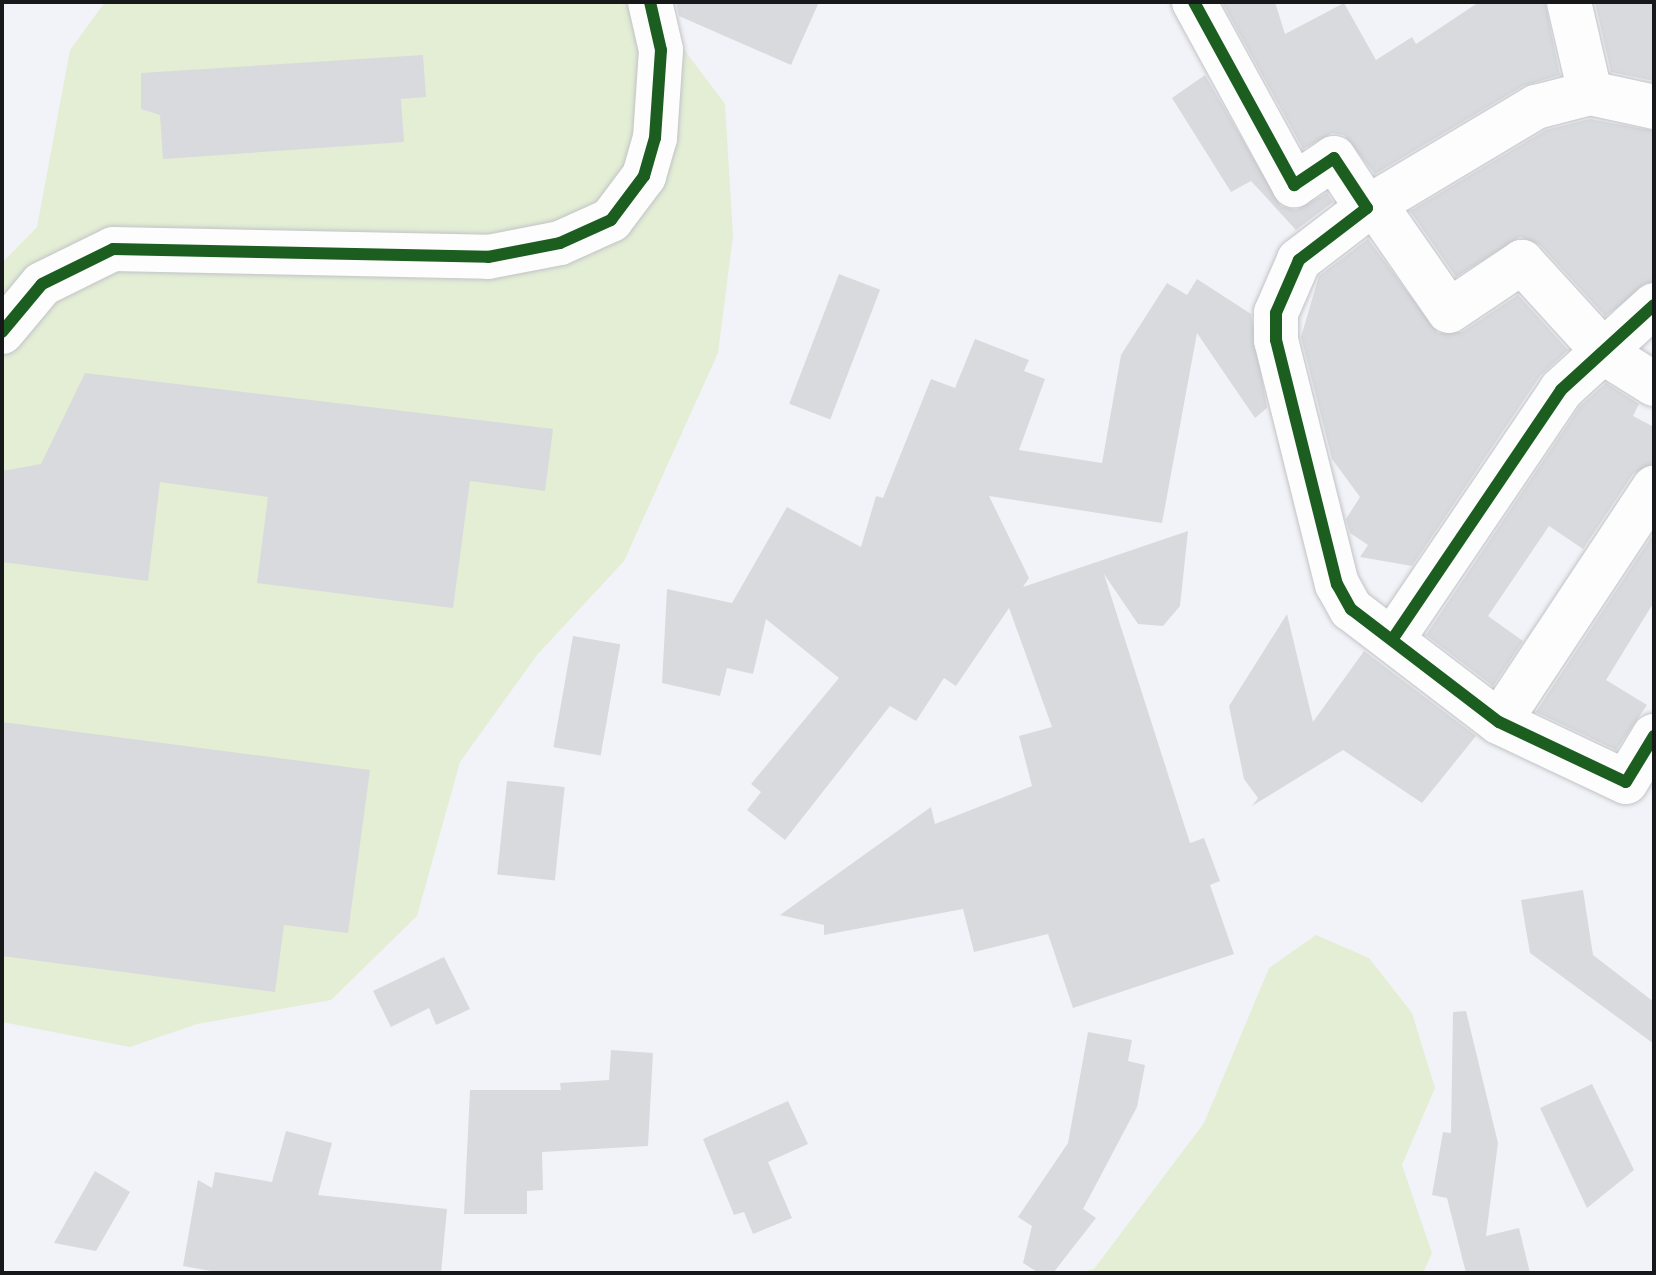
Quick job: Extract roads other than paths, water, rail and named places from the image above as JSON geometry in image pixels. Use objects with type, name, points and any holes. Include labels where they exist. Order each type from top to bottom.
[{"type":"street","points":[[2,332],[42,284],[113,249],[488,257],[560,243],[611,220],[630,204],[655,138],[661,50],[650,2]]},
{"type":"street","points":[[1194,2],[1294,185],[1334,158],[1449,311],[1522,262],[1606,354],[1654,384]]},
{"type":"street","points":[[1569,2],[1590,93]]},
{"type":"street","points":[[1654,107],[1590,93],[1536,107],[1487,132],[1370,205],[1299,260],[1276,313],[1276,340],[1337,584],[1357,617],[1394,637],[1499,722],[1626,782],[1654,736]]},
{"type":"street","points":[[1394,637],[1561,390],[1606,354],[1654,305]]},
{"type":"street","points":[[1499,722],[1654,488]]}]
